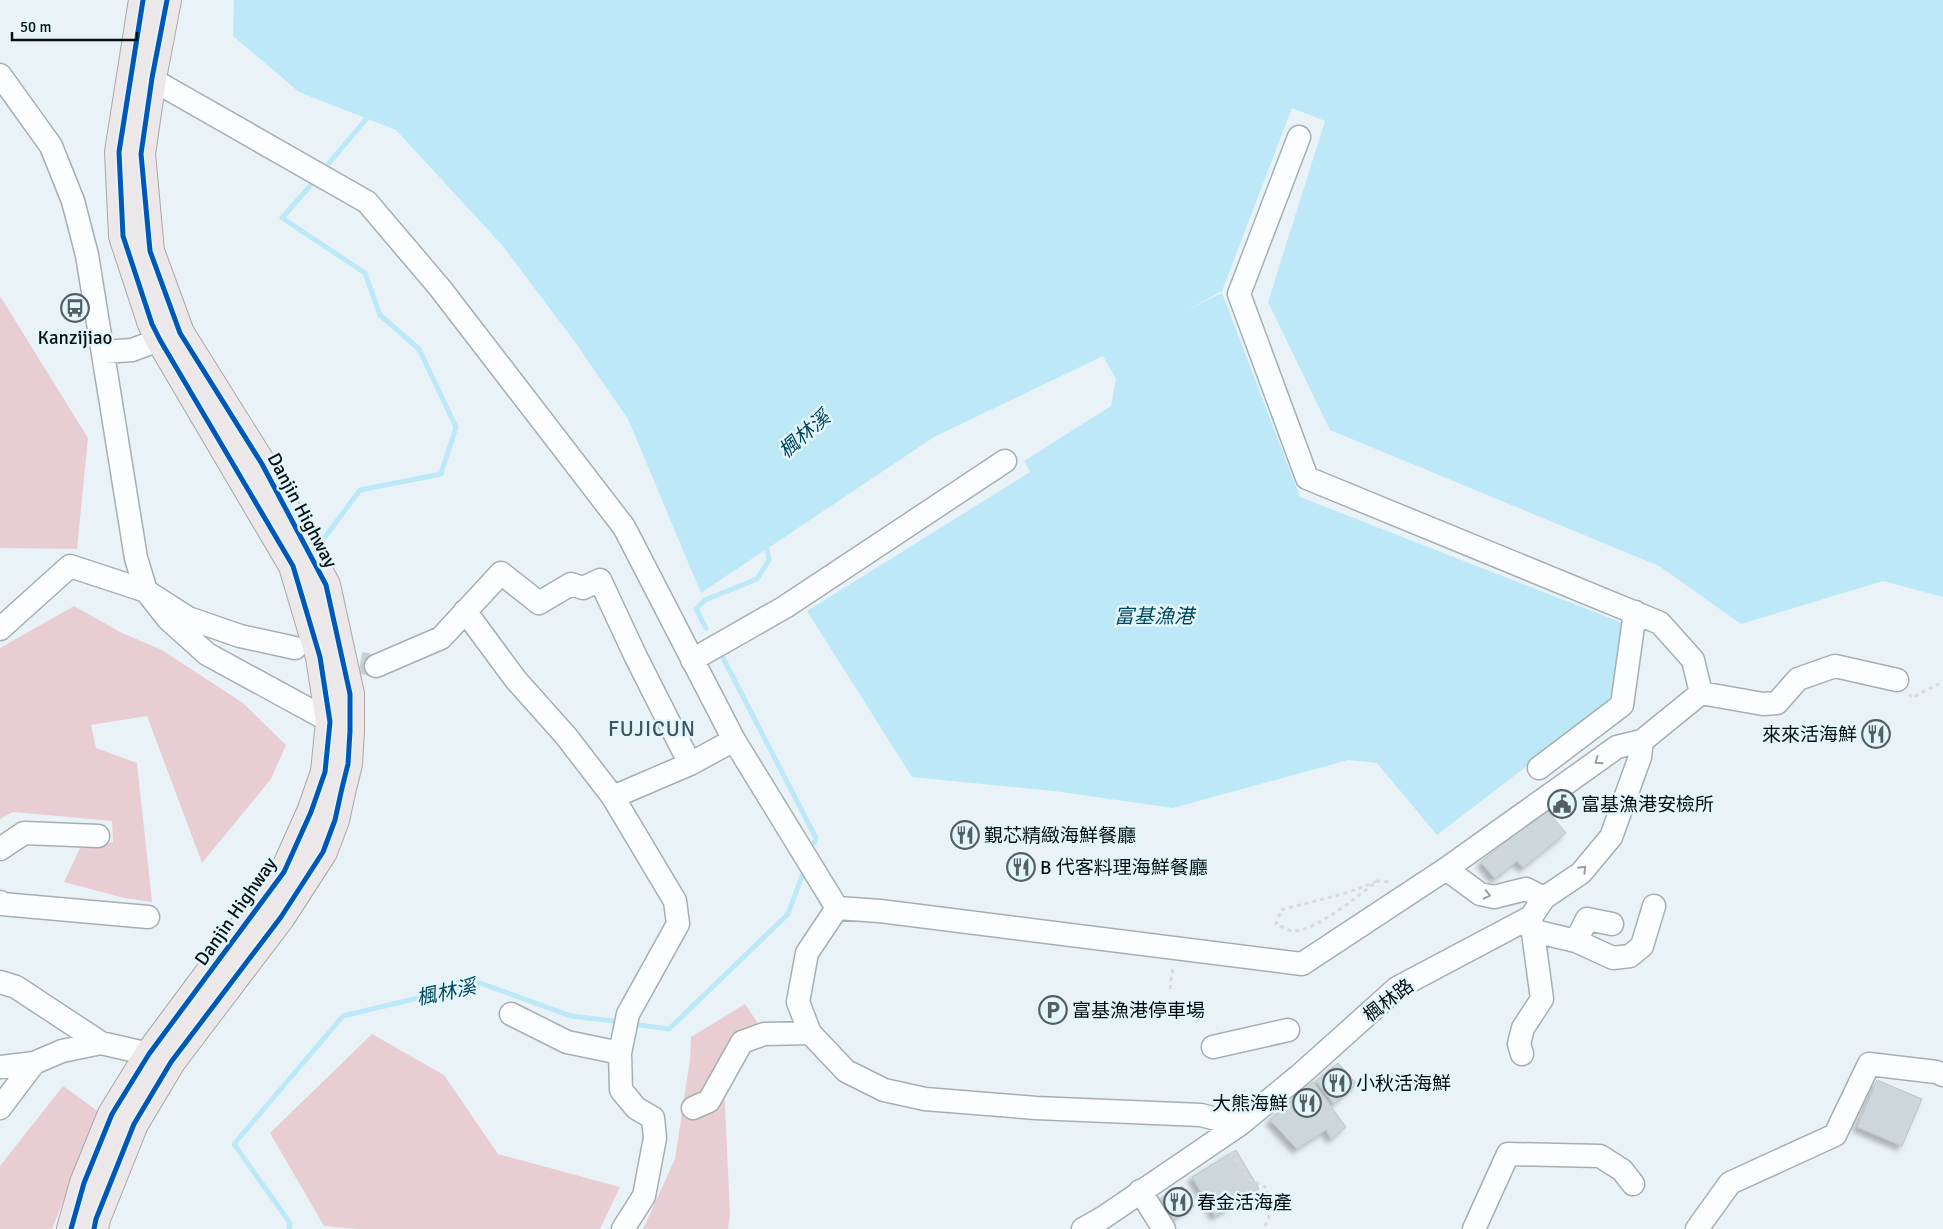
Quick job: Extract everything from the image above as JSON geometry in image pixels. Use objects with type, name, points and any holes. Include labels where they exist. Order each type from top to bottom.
[{"type":"main road","name":"Danjin Highway","points":[[142,73],[143,0]]},
{"type":"main road","name":"Danjin Highway","points":[[71,1229],[84,1183],[112,1114],[160,1058],[284,872],[311,812],[340,727],[293,566],[170,336],[152,324],[123,236],[120,152],[142,73],[167,0]]},
{"type":"main road","name":"Danjin Highway","points":[[94,1229],[96,1219],[160,1058]]},
{"type":"street","points":[[142,73],[366,202],[440,288],[624,527],[734,740],[837,908]]},
{"type":"street","points":[[0,75],[51,146],[73,201],[87,255],[136,558],[146,591],[168,619],[207,654],[340,727]]},
{"type":"street","points":[[1299,137],[1239,294],[1307,478],[1660,623],[1692,660],[1701,693]]},
{"type":"street","points":[[104,352],[132,350],[170,336]]},
{"type":"street","points":[[692,660],[785,607],[1005,461]]},
{"type":"street","points":[[0,629],[70,566],[146,591],[188,618],[240,636],[295,648]]},
{"type":"street","points":[[376,666],[442,638],[501,573],[539,603],[571,584],[583,588],[600,580],[690,764]]},
{"type":"street","points":[[466,611],[516,680],[566,736],[613,798],[675,901],[678,924],[628,1014],[620,1053],[621,1090],[636,1108],[653,1118],[655,1138],[644,1196],[622,1229]]},
{"type":"street","points":[[1539,768],[1622,705],[1635,612]]},
{"type":"street","points":[[837,908],[880,911],[1302,964],[1446,869],[1617,747],[1642,741],[1701,693],[1763,704],[1777,704],[1798,678],[1835,666],[1898,680]]},
{"type":"street","points":[[613,798],[690,764],[734,740]]},
{"type":"street","name":"楓林路","points":[[1083,1229],[1104,1217],[1229,1131],[1300,1075],[1397,988],[1533,924],[1544,898],[1581,873],[1611,837],[1640,757],[1642,741]]},
{"type":"street","points":[[0,849],[24,833],[98,836]]},
{"type":"street","points":[[1446,869],[1480,894],[1494,897],[1526,889],[1544,898]]},
{"type":"street","points":[[0,902],[2,904],[148,917]]},
{"type":"street","points":[[1522,1054],[1519,1044],[1523,1028],[1542,999],[1533,924],[1576,940],[1613,958],[1630,956],[1642,946],[1654,906]]},
{"type":"street","points":[[837,908],[807,953],[798,1002],[810,1033],[846,1071],[884,1090],[924,1099],[1036,1108],[1201,1115],[1229,1131]]},
{"type":"street","points":[[1576,940],[1587,919],[1612,924]]},
{"type":"street","points":[[0,982],[16,987],[100,1043],[160,1058]]},
{"type":"street","points":[[512,1014],[567,1042],[620,1053]]},
{"type":"street","points":[[1213,1047],[1288,1030]]},
{"type":"street","points":[[693,1108],[709,1101],[742,1042],[764,1034],[810,1033]]},
{"type":"street","points":[[0,1067],[34,1064],[62,1050],[100,1043]]},
{"type":"street","points":[[0,1108],[34,1064]]},
{"type":"street","points":[[1697,1229],[1730,1183],[1835,1135],[1869,1064],[1936,1072],[1943,1075]]},
{"type":"street","points":[[1474,1229],[1508,1154],[1600,1156],[1622,1170],[1633,1184]]},
{"type":"street","points":[[1140,1191],[1164,1229]]},
{"type":"path","points":[[1898,680],[1912,698],[1943,683]]},
{"type":"path","points":[[1377,881],[1350,903],[1308,927],[1293,931],[1276,924],[1281,910],[1344,892],[1355,891],[1377,881],[1422,885]]},
{"type":"path","points":[[1229,1131],[1249,1179],[1267,1188],[1270,1214],[1264,1229]]},
{"type":"shaded area","points":[[0,296],[88,438],[77,549],[0,548]]},
{"type":"shaded area","points":[[74,606],[122,633],[162,650],[243,703],[286,745],[271,779],[202,863],[147,716],[91,725],[96,748],[137,763],[152,902],[124,898],[64,882],[80,848],[113,842],[112,821],[13,812],[0,819],[0,648]]},
{"type":"shaded area","points":[[745,1004],[759,1025],[724,1084],[730,1213],[728,1229],[643,1229],[675,1159],[690,1059],[691,1037]]},
{"type":"shaded area","points":[[372,1034],[444,1075],[498,1154],[620,1187],[600,1229],[358,1229],[324,1226],[270,1133]]},
{"type":"shaded area","points":[[63,1086],[99,1112],[52,1229],[0,1229],[0,1166]]},
{"type":"water","name":"富基漁港","points":[[234,0],[1943,0],[1943,597],[1883,581],[1741,624],[1659,566],[1330,430],[1268,302],[1325,121],[1292,108],[1222,291],[1184,312],[1222,293],[1300,497],[1623,623],[1612,701],[1437,835],[1377,763],[1348,760],[1173,808],[1054,791],[912,777],[807,611],[1030,472],[1024,461],[1111,406],[1116,379],[1103,356],[934,437],[701,593],[628,419],[575,342],[502,245],[396,130],[299,92],[233,36]]},
{"type":"building","points":[[1546,809],[1566,833],[1523,868],[1517,861],[1495,879],[1481,862]]},
{"type":"building","name":"小秋活海鮮","points":[[1338,1063],[1357,1084],[1334,1104],[1316,1081]]},
{"type":"building","points":[[1877,1080],[1922,1099],[1902,1146],[1857,1127]]},
{"type":"building","points":[[1313,1082],[1346,1127],[1331,1139],[1326,1130],[1297,1149],[1270,1120]]},
{"type":"building","points":[[1236,1150],[1259,1189],[1215,1216],[1192,1177]]},
{"type":"building","name":"春金活海產","points":[[1182,1186],[1194,1206],[1173,1219],[1161,1198]]},
{"type":"waterway","points":[[329,163],[367,118]]},
{"type":"waterway","points":[[310,186],[282,218],[365,273],[380,315],[419,349],[456,427],[441,474],[360,490],[325,537]]},
{"type":"waterway","name":"楓林溪","points":[[706,628],[696,609],[705,600],[757,579],[769,560],[766,543]]},
{"type":"waterway","name":"楓林溪","points":[[721,654],[816,838],[814,843]]},
{"type":"waterway","name":"楓林溪","points":[[632,1024],[669,1029],[788,914],[802,876]]},
{"type":"waterway","name":"楓林溪","points":[[289,1229],[290,1223],[234,1144],[343,1016],[480,983],[571,1016],[622,1022]]},
{"type":"tunnel","points":[[328,656],[376,666]]},
{"type":"cycle path","points":[[71,1229],[84,1183],[112,1114],[149,1054],[284,872],[311,812],[325,772],[330,722],[320,657],[293,566],[160,340],[152,324],[123,236],[119,152],[143,0]]},
{"type":"cycle path","points":[[94,1229],[96,1219],[134,1124],[171,1062],[281,917],[323,852],[335,820],[348,764],[350,731],[350,694],[326,585],[262,464],[180,333],[150,251],[141,154],[152,78],[167,0]]},
{"type":"place","name":"Kanzijiao","points":[[75,308]]},
{"type":"place","name":"來來活海鮮","points":[[1876,734]]},
{"type":"place","name":"富基漁港安檢所","points":[[1562,804]]},
{"type":"place","name":"覲芯精緻海鮮餐廳","points":[[965,835]]},
{"type":"place","name":"B 代客料理海鮮餐廳","points":[[1021,867]]},
{"type":"place","name":"富基漁港停車場","points":[[1053,1010]]},
{"type":"place","name":"小秋活海鮮","points":[[1337,1083]]},
{"type":"place","name":"大熊海鮮","points":[[1307,1103]]},
{"type":"place","name":"春金活海產","points":[[1178,1202]]},
{"type":"district","name":"FUJICUN","points":[[652,729]]}]
